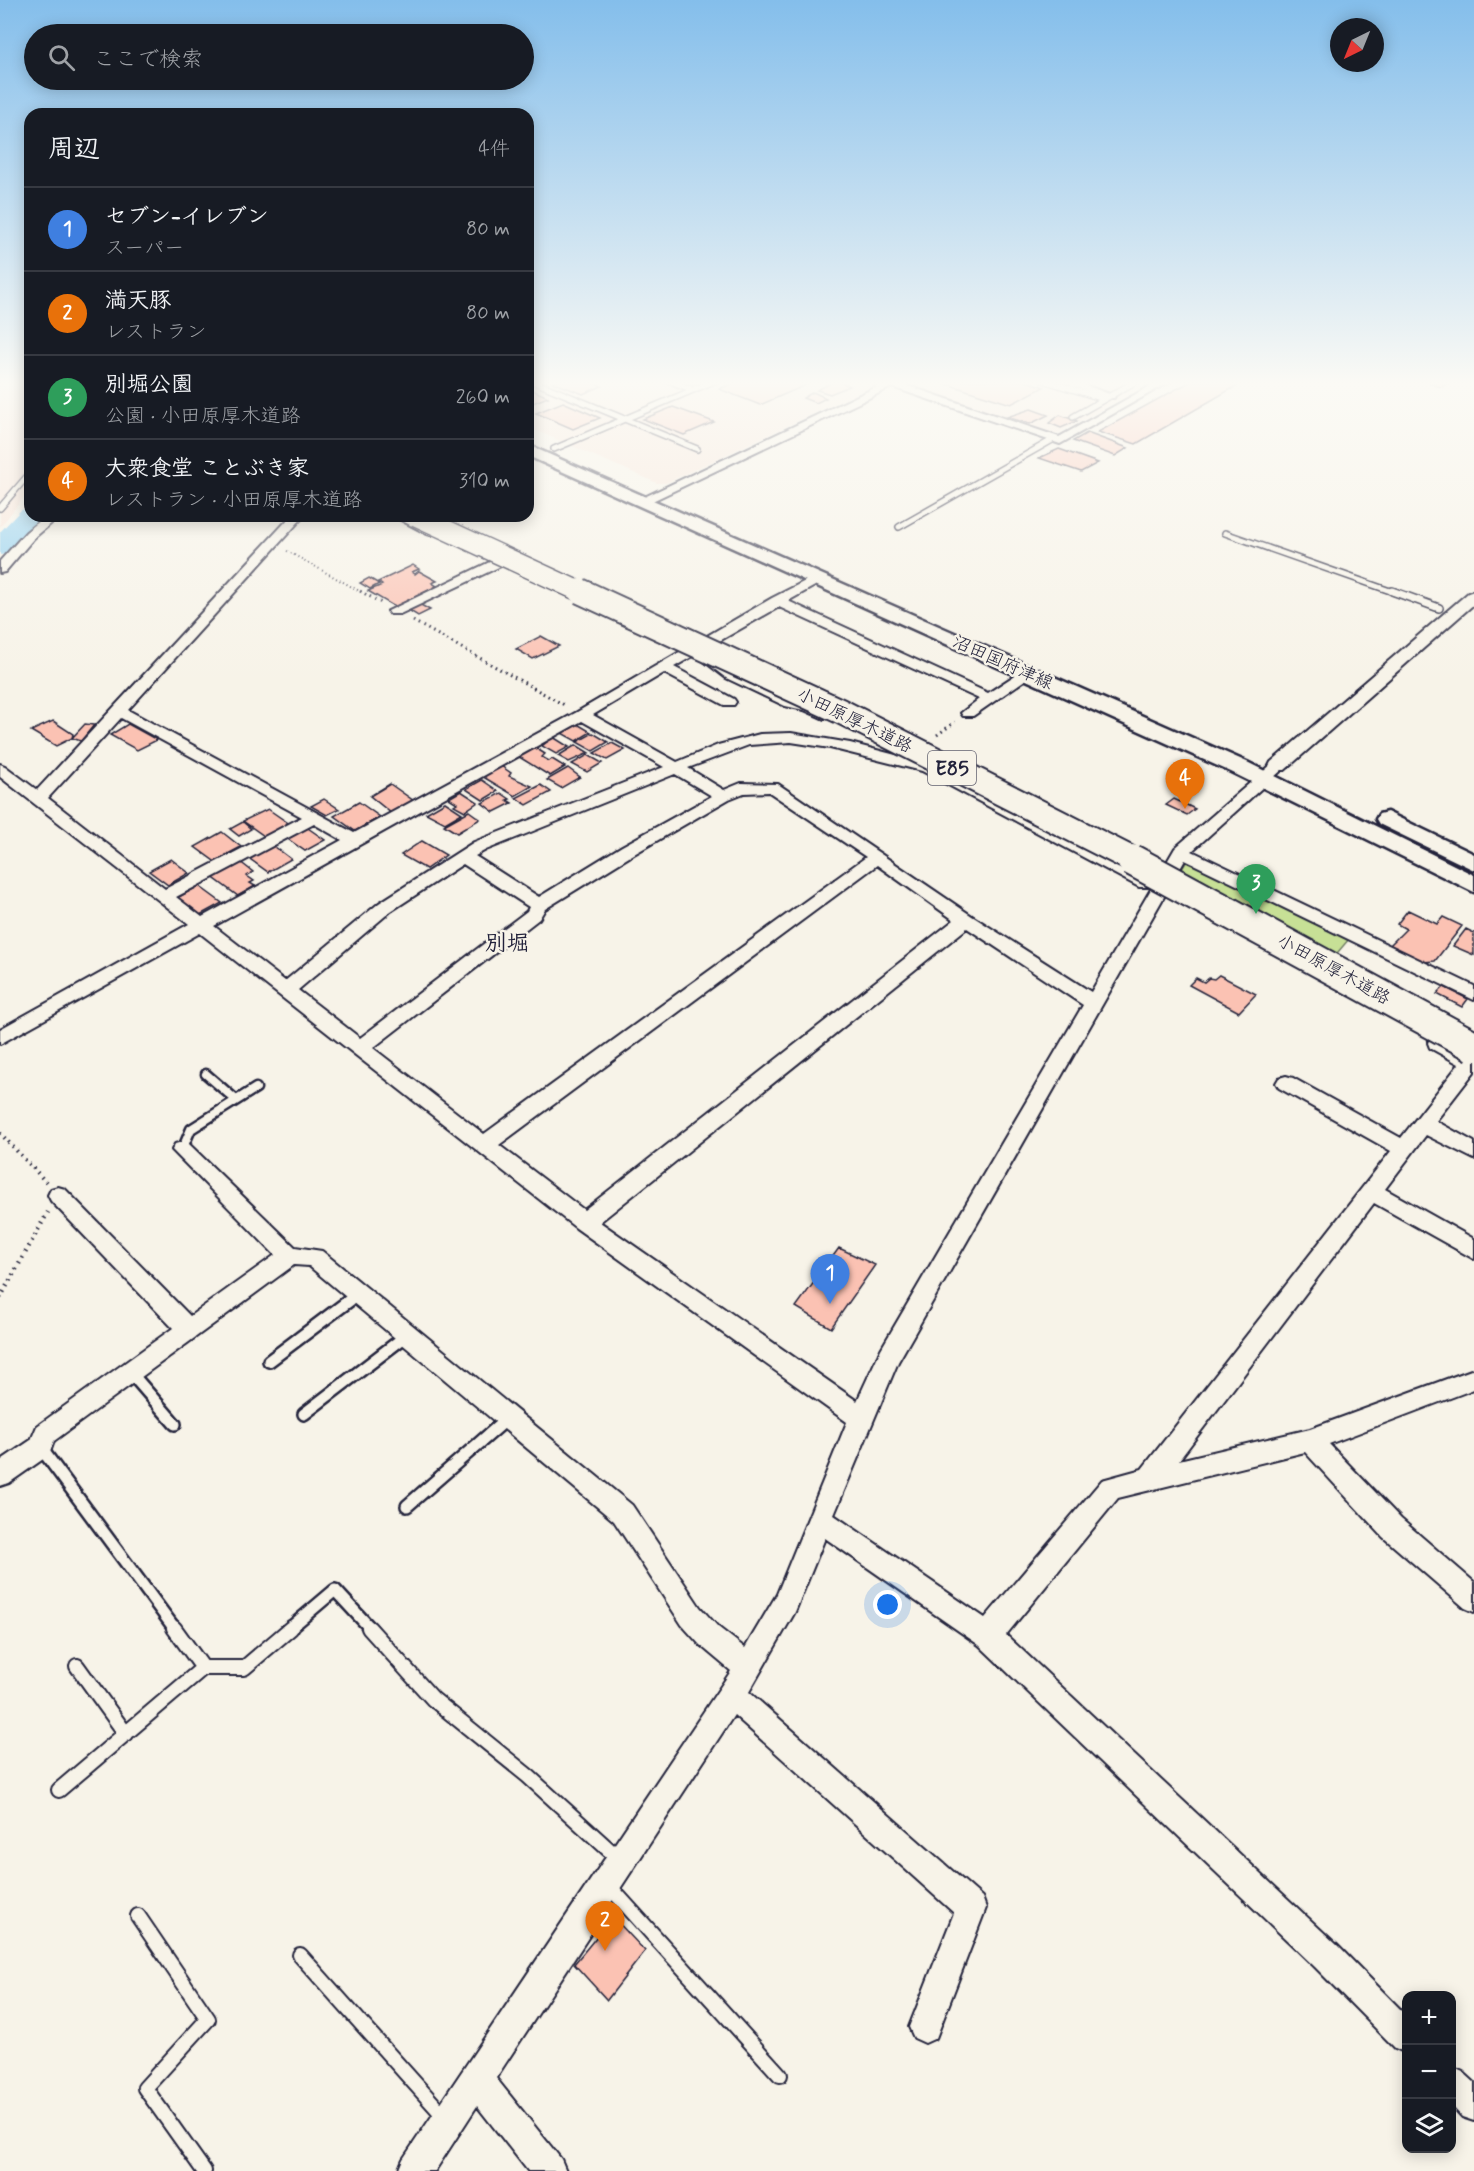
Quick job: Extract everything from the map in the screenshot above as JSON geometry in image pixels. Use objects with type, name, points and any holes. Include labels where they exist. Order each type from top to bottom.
[{"type":"highway","name":"小田原厚木道路","points":[[429,522],[840,711],[1140,864],[1473,1057]]},
{"type":"highway","name":"小田原厚木道路","points":[[458,522],[676,619],[1173,865],[1474,1030]]},
{"type":"main road","name":"沼田国府津線","points":[[609,481],[1281,774],[1474,884]]},
{"type":"main road","name":"沼田国府津線","points":[[618,481],[817,579],[1028,673],[1281,774]]},
{"type":"main road","points":[[1372,812],[1474,863]]},
{"type":"street","points":[[649,497],[682,481]]},
{"type":"street","points":[[0,569],[30,535],[46,522]]},
{"type":"street","points":[[39,798],[292,522]]},
{"type":"street","points":[[412,522],[718,663],[731,675],[790,704],[809,707],[1473,1057],[1151,1478]]},
{"type":"street","points":[[395,611],[498,562]]},
{"type":"street","points":[[0,1037],[582,715],[817,579]]},
{"type":"street","points":[[415,2171],[749,1668],[786,1603],[861,1418],[889,1356],[1181,852],[1281,774],[1474,596]]},
{"type":"street","points":[[777,601],[990,699]]},
{"type":"street","points":[[664,668],[729,702]]},
{"type":"street","points":[[968,713],[1028,673]]},
{"type":"street","points":[[119,711],[354,840]]},
{"type":"street","points":[[582,715],[723,796]]},
{"type":"street","points":[[285,991],[385,907],[480,846],[723,749],[773,737],[817,742],[927,768]]},
{"type":"street","points":[[0,769],[585,1222],[861,1418]]},
{"type":"street","points":[[361,1047],[534,915],[539,905],[628,850],[741,788],[772,787],[966,920],[1094,1004]]},
{"type":"street","points":[[165,896],[314,816]]},
{"type":"street","points":[[1181,852],[1474,994]]},
{"type":"street","points":[[463,856],[539,905]]},
{"type":"street","points":[[485,1143],[877,857]]},
{"type":"street","points":[[585,1222],[966,920]]},
{"type":"street","points":[[1286,1083],[1404,1149]]},
{"type":"street","points":[[1424,1124],[1474,1151]]},
{"type":"street","points":[[182,1150],[290,1256]]},
{"type":"street","points":[[1372,1192],[1474,1250]]},
{"type":"street","points":[[57,1195],[189,1330]]},
{"type":"street","points":[[0,1475],[40,1446],[45,1434],[290,1256],[314,1257],[623,1513],[691,1616],[710,1636],[749,1668]]},
{"type":"street","points":[[988,1636],[1110,1488],[1310,1440],[1474,1378]]},
{"type":"street","points":[[1310,1440],[1392,1528],[1474,1599]]},
{"type":"street","points":[[820,1520],[988,1636],[1326,1956],[1402,2032]]},
{"type":"street","points":[[732,1695],[971,1908],[925,2027]]},
{"type":"street","points":[[476,2079],[549,2171]]},
{"type":"street","points":[[1456,2087],[1474,2105]]},
{"type":"lane","points":[[0,508],[22,481]]},
{"type":"lane","points":[[899,526],[979,481]]},
{"type":"lane","points":[[1225,533],[1439,608]]},
{"type":"lane","points":[[206,1074],[236,1100]]},
{"type":"lane","points":[[182,1150],[191,1129],[256,1088]]},
{"type":"lane","points":[[269,1361],[358,1294]]},
{"type":"lane","points":[[304,1414],[407,1335]]},
{"type":"lane","points":[[130,1372],[175,1424]]},
{"type":"lane","points":[[407,1506],[508,1418]]},
{"type":"lane","points":[[40,1446],[203,1668]]},
{"type":"lane","points":[[59,1790],[203,1668],[244,1668],[335,1590],[433,1699],[528,1776],[620,1860]]},
{"type":"lane","points":[[77,1666],[126,1734]]},
{"type":"lane","points":[[605,1882],[780,2074]]},
{"type":"lane","points":[[138,1916],[208,2019],[145,2088],[204,2171]]},
{"type":"lane","points":[[300,1955],[448,2121]]},
{"type":"path","points":[[273,543],[582,715]]},
{"type":"path","points":[[0,1133],[57,1195],[0,1298]]},
{"type":"shaded area","points":[[0,481],[24,481],[24,497],[0,527]]},
{"type":"green space","points":[[1187,861],[1349,939],[1321,972],[1169,889]]},
{"type":"building","points":[[413,565],[419,569],[412,572],[415,574],[419,571],[437,581],[432,583],[437,586],[395,607],[368,591],[382,585],[378,582]]},
{"type":"building","points":[[369,578],[379,584],[370,589],[360,583]]},
{"type":"building","points":[[419,604],[430,610],[418,616],[410,611],[412,609],[410,608]]},
{"type":"building","points":[[541,636],[559,646],[533,659],[516,649]]},
{"type":"building","points":[[53,721],[73,734],[72,738],[56,746],[31,731]]},
{"type":"building","points":[[574,722],[591,732],[576,741],[558,731]]},
{"type":"building","points":[[85,724],[94,725],[81,741],[72,738]]},
{"type":"building","points":[[128,724],[157,740],[137,750],[110,735]]},
{"type":"building","points":[[593,733],[608,742],[593,751],[577,742]]},
{"type":"building","points":[[553,737],[569,747],[556,754],[542,746]]},
{"type":"building","points":[[612,743],[625,750],[607,760],[594,753]]},
{"type":"building","points":[[576,745],[589,753],[569,762],[558,756]]},
{"type":"building","points":[[534,747],[545,754],[542,757],[549,761],[552,759],[565,767],[550,776],[516,755]]},
{"type":"building","points":[[588,755],[602,763],[587,772],[572,764]]},
{"type":"building","points":[[501,766],[511,773],[509,776],[532,786],[515,796],[480,775]]},
{"type":"building","points":[[568,768],[580,777],[561,788],[547,780]]},
{"type":"building","points":[[482,780],[498,791],[483,800],[466,789]]},
{"type":"building","points":[[390,784],[414,801],[391,813],[370,796]]},
{"type":"building","points":[[541,785],[551,792],[527,805],[516,798]]},
{"type":"building","points":[[461,791],[478,802],[465,811],[454,805],[457,803],[449,798]]},
{"type":"building","points":[[501,793],[512,803],[494,812],[482,803]]},
{"type":"building","points":[[324,799],[339,809],[327,815],[311,806]]},
{"type":"building","points":[[1174,799],[1195,809],[1187,815],[1166,805]]},
{"type":"building","points":[[359,802],[380,817],[355,831],[334,816]]},
{"type":"building","points":[[445,802],[462,813],[445,823],[426,813]]},
{"type":"building","points":[[268,809],[291,825],[267,838],[243,821]]},
{"type":"building","points":[[469,811],[480,819],[457,833],[444,825]]},
{"type":"building","points":[[243,822],[251,829],[239,836],[230,829]]},
{"type":"building","points":[[305,826],[325,840],[305,851],[285,837]]},
{"type":"building","points":[[222,832],[241,847],[217,863],[195,847]]},
{"type":"building","points":[[422,841],[446,855],[426,869],[401,855]]},
{"type":"building","points":[[271,844],[291,859],[268,872],[247,857]]},
{"type":"building","points":[[171,859],[189,873],[168,885],[149,871]]},
{"type":"building","points":[[239,861],[253,872],[247,876],[254,881],[250,883],[255,886],[238,896],[211,876]]},
{"type":"building","points":[[199,886],[222,903],[200,915],[177,898]]},
{"type":"building","points":[[1408,910],[1437,924],[1443,917],[1462,926],[1435,961],[1423,962],[1389,946],[1406,929],[1397,924]]},
{"type":"building","points":[[1466,929],[1474,933],[1474,955],[1453,946]]},
{"type":"building","points":[[1219,975],[1256,994],[1239,1012],[1189,985],[1196,978],[1204,982]]},
{"type":"building","points":[[1444,987],[1468,999],[1462,1007],[1437,994]]},
{"type":"building","points":[[839,1248],[875,1265],[831,1328],[796,1307]]},
{"type":"building","points":[[613,1917],[645,1951],[607,2000],[574,1964]]},
{"type":"waterway","points":[[0,547],[24,522]]},
{"type":"place","name":"大衆食堂 ことぶき家","points":[[1185,809]]},
{"type":"place","name":"別堀公園","points":[[1256,914]]},
{"type":"place","name":"セブン-イレブン","points":[[830,1304]]},
{"type":"place","name":"満天豚","points":[[605,1951]]},
{"type":"district","name":"別堀","points":[[507,942]]}]
